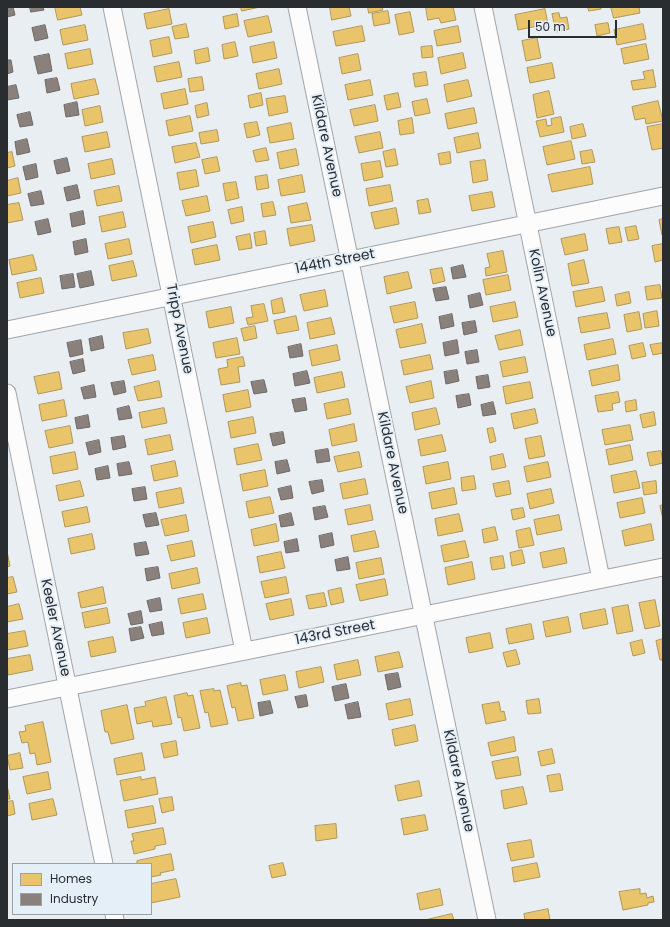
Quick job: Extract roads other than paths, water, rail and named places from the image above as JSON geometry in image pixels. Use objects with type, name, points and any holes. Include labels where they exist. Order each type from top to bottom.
[{"type":"street","name":"Tripp Avenue","points":[[112,7],[244,651]]},
{"type":"street","name":"Kildare Avenue","points":[[298,7],[487,920]]},
{"type":"street","name":"Kolin Avenue","points":[[483,7],[601,579]]},
{"type":"street","name":"144th Street","points":[[7,330],[172,295],[663,196]]},
{"type":"street","name":"Keeler Avenue","points":[[7,393],[104,863]]},
{"type":"street","name":"143rd Street","points":[[7,699],[663,567]]}]
